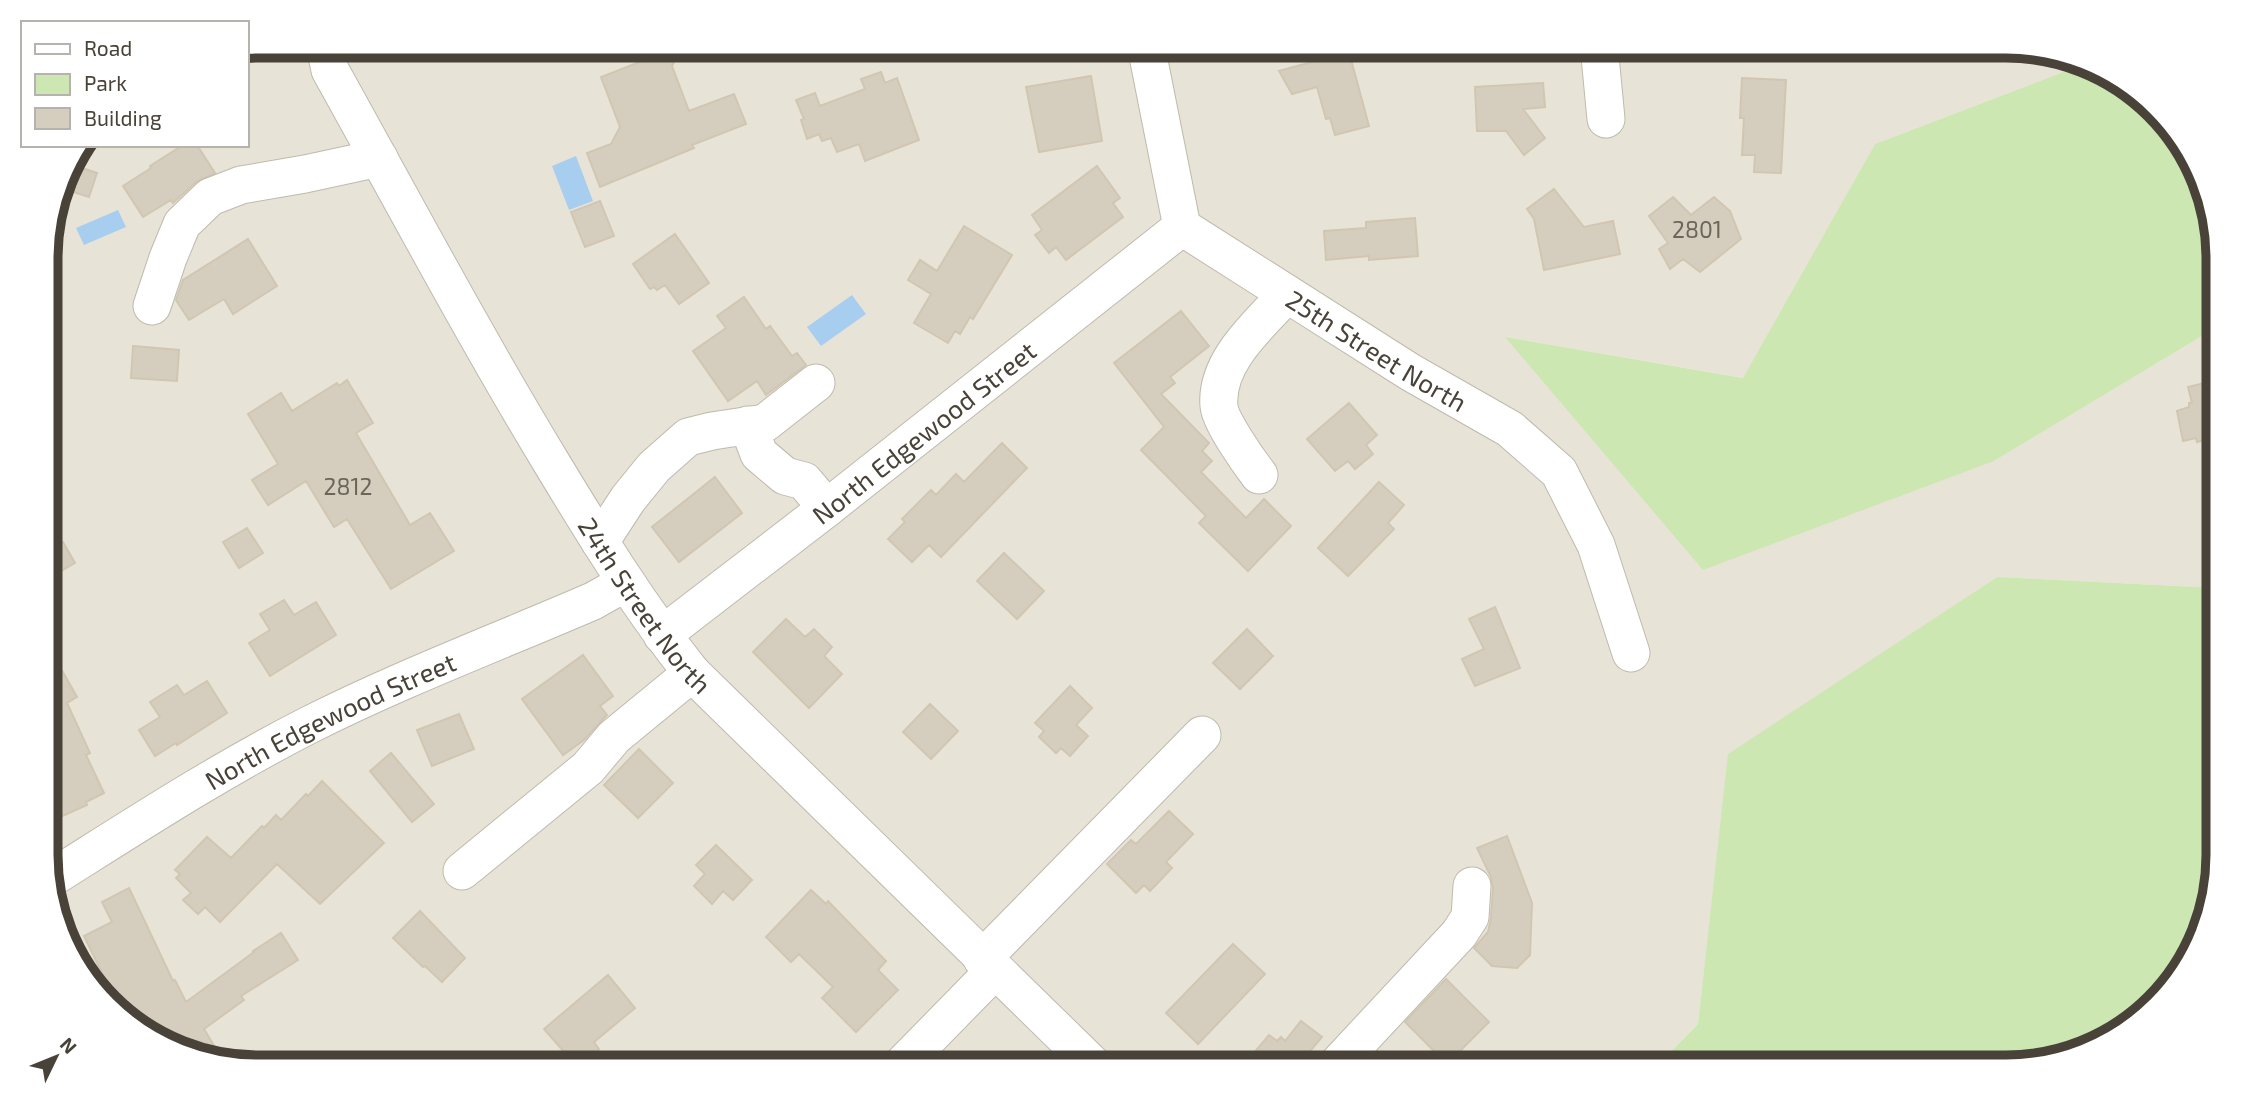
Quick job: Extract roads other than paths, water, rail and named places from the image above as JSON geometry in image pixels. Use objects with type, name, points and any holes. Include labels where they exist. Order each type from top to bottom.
[{"type":"street","name":"24th Street North","points":[[328,58],[330,70],[528,424],[625,583],[662,635],[692,673],[1082,1055]]},
{"type":"street","points":[[1148,58],[1182,227]]},
{"type":"street","points":[[1600,58],[1605,119]]},
{"type":"street","points":[[152,306],[182,224],[210,197],[241,185],[379,158]]},
{"type":"street","name":"25th Street North","points":[[1182,227],[1410,372],[1510,429],[1559,472],[1596,545],[1631,653]]},
{"type":"street","name":"North Edgewood Street","points":[[662,635],[1182,227]]},
{"type":"street","points":[[1259,475],[1242,453],[1219,408],[1220,385],[1231,360],[1287,294]]},
{"type":"street","points":[[600,542],[628,499],[654,467],[688,437],[765,423],[816,383]]},
{"type":"street","points":[[748,425],[759,454],[785,476],[804,481],[827,508]]},
{"type":"street","name":"North Edgewood Street","points":[[59,874],[196,788],[292,734],[387,689],[593,601],[625,583]]},
{"type":"street","points":[[462,871],[588,768],[614,737],[692,673]]},
{"type":"street","points":[[910,1055],[988,965],[1202,735]]},
{"type":"street","points":[[1346,1055],[1459,934],[1469,917],[1472,886]]},
{"type":"water","points":[[576,156],[593,201],[569,210],[552,166]]},
{"type":"water","points":[[118,210],[126,227],[84,245],[76,228]]},
{"type":"water","points":[[852,295],[866,314],[821,346],[807,327]]}]
